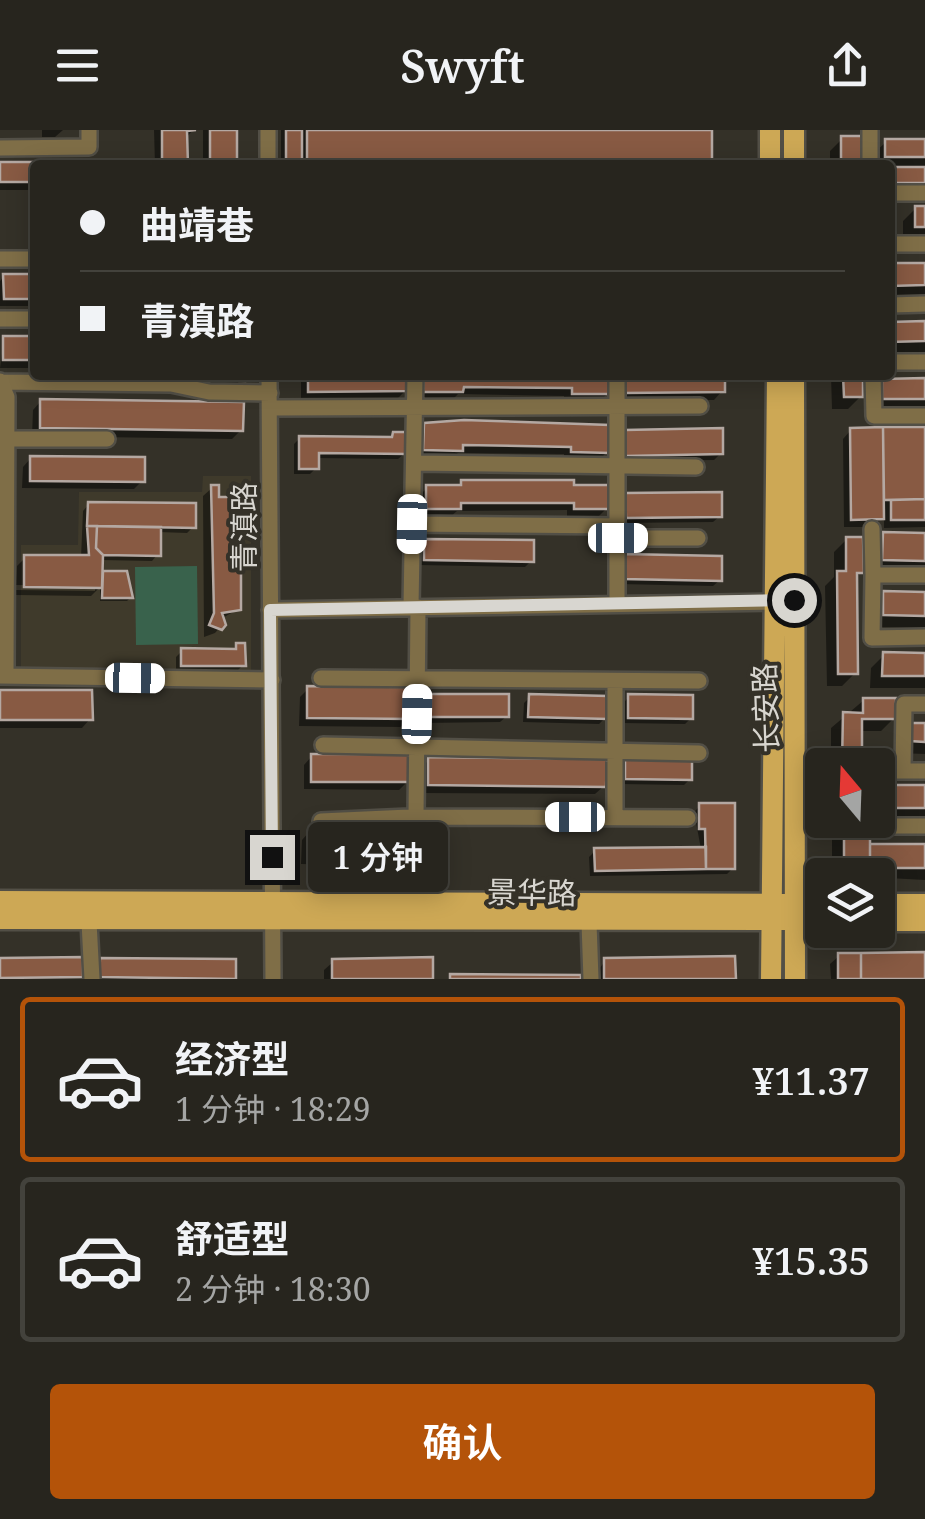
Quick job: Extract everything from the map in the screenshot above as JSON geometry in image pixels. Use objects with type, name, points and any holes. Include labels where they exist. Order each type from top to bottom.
[{"type":"main road","points":[[770,130],[770,160]]},
{"type":"main road","points":[[794,130],[794,160]]},
{"type":"main road","name":"长安路","points":[[777,380],[795,979]]},
{"type":"main road","name":"长安路","points":[[771,979],[794,380]]},
{"type":"main road","name":"景华路","points":[[0,902],[272,912],[805,909]]},
{"type":"main road","points":[[895,904],[925,904]]},
{"type":"main road","name":"景华路","points":[[0,920],[89,922],[272,912]]},
{"type":"main road","name":"景华路","points":[[411,912],[589,923],[772,912]]},
{"type":"main road","name":"景华路","points":[[796,912],[805,915]]},
{"type":"main road","points":[[895,920],[925,921]]},
{"type":"street","points":[[0,148],[89,147],[89,130]]},
{"type":"street","points":[[268,130],[268,160]]},
{"type":"street","points":[[870,130],[870,160]]},
{"type":"street","points":[[895,193],[925,193]]},
{"type":"street","points":[[895,244],[925,244]]},
{"type":"street","points":[[0,260],[30,259]]},
{"type":"street","points":[[895,305],[925,304]]},
{"type":"street","points":[[0,319],[30,319]]},
{"type":"street","points":[[895,362],[925,362]]},
{"type":"street","points":[[83,380],[0,382],[7,397],[3,676],[272,680]]},
{"type":"street","points":[[131,380],[270,401],[415,407],[700,406]]},
{"type":"street","name":"青滇路","points":[[270,380],[272,979]]},
{"type":"street","points":[[411,912],[417,680],[412,524],[415,380]]},
{"type":"street","points":[[617,380],[617,602]]},
{"type":"street","points":[[873,380],[874,416],[925,416]]},
{"type":"street","points":[[7,439],[107,439]]},
{"type":"street","points":[[415,463],[696,467]]},
{"type":"street","points":[[412,524],[698,538]]},
{"type":"street","points":[[872,529],[872,638],[925,637]]},
{"type":"street","points":[[873,575],[925,575]]},
{"type":"street","points":[[270,610],[785,601]]},
{"type":"street","points":[[320,678],[699,681]]},
{"type":"street","points":[[615,681],[615,817]]},
{"type":"street","points":[[903,771],[904,704],[925,704]]},
{"type":"street","points":[[323,745],[699,752]]},
{"type":"street","points":[[925,771],[882,770],[881,826],[925,826]]},
{"type":"street","points":[[322,821],[412,817],[688,818]]},
{"type":"street","points":[[89,922],[92,979]]},
{"type":"street","points":[[589,923],[591,979]]},
{"type":"shaded area","points":[[203,476],[251,476],[251,672],[21,673],[21,545],[78,545],[79,492],[202,492]]},
{"type":"green space","points":[[197,566],[198,644],[136,645],[135,567]]},
{"type":"building","points":[[162,130],[196,130],[187,131],[188,160],[162,160]]},
{"type":"building","points":[[210,130],[237,130],[237,160],[210,160]]},
{"type":"building","points":[[286,130],[302,130],[302,160],[286,160]]},
{"type":"building","points":[[307,130],[712,130],[712,160],[307,160]]},
{"type":"building","points":[[841,136],[864,136],[863,160],[841,160]]},
{"type":"building","points":[[885,139],[925,139],[925,157],[885,157]]},
{"type":"building","points":[[0,162],[30,162],[30,182],[0,182]]},
{"type":"building","points":[[895,167],[925,167],[925,183],[895,183]]},
{"type":"building","points":[[915,206],[925,206],[925,227],[915,227]]},
{"type":"building","points":[[895,263],[925,263],[925,285],[895,286]]},
{"type":"building","points":[[3,274],[30,274],[30,299],[4,299]]},
{"type":"building","points":[[925,321],[925,341],[895,342],[895,322]]},
{"type":"building","points":[[3,336],[30,336],[30,360],[3,360]]},
{"type":"building","points":[[925,378],[925,399],[882,399],[882,380]]},
{"type":"building","points":[[308,380],[408,380],[408,391],[308,392]]},
{"type":"building","points":[[424,380],[610,380],[610,394],[572,394],[572,388],[464,387],[463,392],[423,392]]},
{"type":"building","points":[[624,380],[725,380],[725,392],[624,393]]},
{"type":"building","points":[[843,380],[863,380],[863,397],[844,397]]},
{"type":"building","points":[[40,399],[244,402],[243,431],[40,428]]},
{"type":"building","points":[[464,420],[610,425],[610,453],[571,452],[571,447],[463,445],[463,451],[423,450],[424,423]]},
{"type":"building","points":[[883,427],[925,427],[925,499],[884,500]]},
{"type":"building","points":[[883,427],[884,519],[851,520],[850,428]]},
{"type":"building","points":[[723,428],[723,454],[625,456],[625,430]]},
{"type":"building","points":[[393,432],[407,432],[407,454],[319,453],[319,469],[299,469],[299,436],[392,437]]},
{"type":"building","points":[[30,456],[145,457],[145,482],[30,481]]},
{"type":"building","points":[[461,480],[574,480],[574,485],[610,485],[610,509],[574,509],[574,503],[461,503],[461,509],[426,509],[426,485],[461,485]]},
{"type":"building","points":[[211,485],[219,485],[219,497],[241,497],[241,610],[222,613],[226,625],[222,630],[209,625],[214,613]]},
{"type":"building","points":[[722,492],[722,517],[626,518],[625,493]]},
{"type":"building","points":[[925,499],[925,520],[891,520],[891,500]]},
{"type":"building","points":[[88,502],[196,503],[196,528],[87,526]]},
{"type":"building","points":[[87,526],[97,526],[96,548],[103,555],[102,588],[24,587],[24,555],[89,555]]},
{"type":"building","points":[[97,526],[161,527],[161,556],[103,555],[96,548]]},
{"type":"building","points":[[883,532],[925,533],[925,561],[882,560]]},
{"type":"building","points":[[846,537],[863,537],[864,573],[857,573],[858,674],[838,674],[837,571],[846,571]]},
{"type":"building","points":[[424,539],[534,540],[534,562],[424,560]]},
{"type":"building","points":[[624,554],[722,556],[722,581],[623,579]]},
{"type":"building","points":[[103,571],[127,571],[133,598],[102,598]]},
{"type":"building","points":[[883,591],[925,592],[925,616],[883,615]]},
{"type":"building","points":[[236,643],[245,643],[246,666],[181,666],[181,648],[236,649]]},
{"type":"building","points":[[883,652],[925,653],[925,676],[882,676]]},
{"type":"building","points":[[307,686],[412,687],[412,719],[307,718]]},
{"type":"building","points":[[0,690],[92,690],[93,720],[0,720]]},
{"type":"building","points":[[430,694],[509,694],[509,717],[430,717]]},
{"type":"building","points":[[529,694],[608,696],[608,719],[528,717]]},
{"type":"building","points":[[628,694],[693,695],[693,719],[628,718]]},
{"type":"building","points":[[863,698],[896,698],[896,719],[862,719],[862,748],[842,748],[843,712],[863,713]]},
{"type":"building","points":[[911,723],[925,723],[925,742],[910,741]]},
{"type":"building","points":[[311,754],[410,754],[410,782],[311,782]]},
{"type":"building","points":[[428,757],[607,759],[606,787],[428,785]]},
{"type":"building","points":[[625,759],[692,760],[692,780],[625,779]]},
{"type":"building","points":[[895,785],[925,785],[925,808],[895,808]]},
{"type":"building","points":[[699,803],[735,803],[735,869],[706,869],[705,829],[699,829]]},
{"type":"building","points":[[309,829],[405,830],[404,858],[309,857]]},
{"type":"building","points":[[844,838],[870,838],[870,858],[844,858]]},
{"type":"building","points":[[870,844],[925,844],[925,868],[895,868],[895,858],[870,858]]},
{"type":"building","points":[[706,847],[706,869],[595,871],[594,848]]},
{"type":"building","points":[[925,952],[925,979],[861,979],[861,953]]},
{"type":"building","points":[[838,953],[861,953],[861,979],[838,979]]},
{"type":"building","points":[[735,956],[736,979],[604,979],[604,958]]},
{"type":"building","points":[[83,957],[83,977],[0,978],[0,958]]},
{"type":"building","points":[[433,957],[433,979],[332,979],[332,959]]},
{"type":"building","points":[[100,958],[236,959],[236,979],[99,977]]},
{"type":"building","points":[[450,974],[581,975],[581,979],[450,979]]},
{"type":"route","points":[[272,857],[270,610],[794,600]]}]
